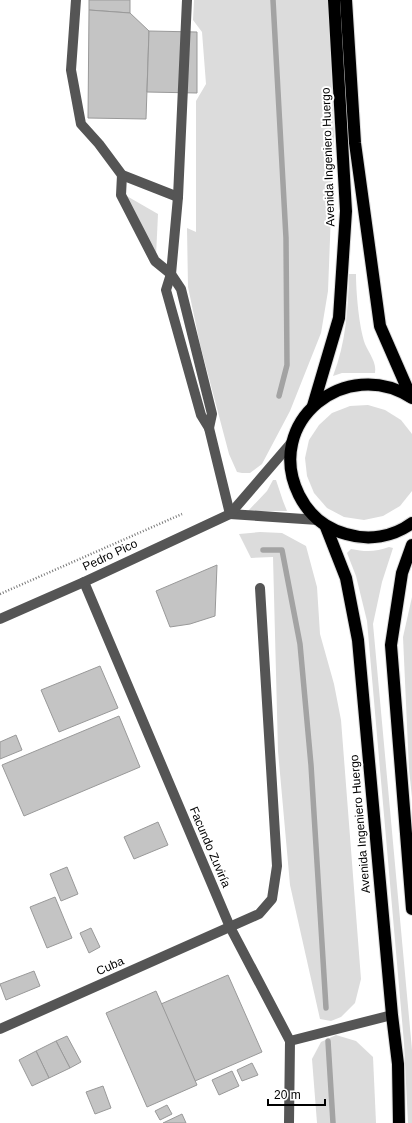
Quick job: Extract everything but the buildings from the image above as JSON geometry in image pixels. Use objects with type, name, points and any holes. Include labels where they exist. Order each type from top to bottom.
[{"type":"highway","name":"Avenida Ingeniero Huergo","points":[[313,406],[339,318],[346,211],[334,0]]},
{"type":"highway","name":"Avenida Ingeniero Huergo","points":[[346,0],[355,143],[380,326],[411,398]]},
{"type":"highway","name":"Avenida Ingeniero Huergo","points":[[399,1123],[398,1064],[392,1016],[358,640],[346,578],[322,524],[303,504],[294,485],[290,464],[292,442],[300,423],[313,406],[334,391],[360,384],[386,386],[411,398]]},
{"type":"highway","name":"Avenida Ingeniero Huergo","points":[[322,524],[358,538],[381,537],[404,529],[412,523]]},
{"type":"highway","points":[[412,545],[402,573],[391,645],[412,909]]},
{"type":"street","points":[[76,0],[71,70],[81,124],[99,144],[122,175],[178,196]]},
{"type":"street","points":[[187,0],[178,196],[171,274],[166,290],[201,415],[209,428],[230,514]]},
{"type":"street","points":[[122,175],[121,195],[155,261],[171,274],[180,289],[212,414],[209,428]]},
{"type":"street","name":"Pedro Pico","points":[[0,619],[84,582],[230,514],[292,442]]},
{"type":"street","name":"Pedro Pico","points":[[230,514],[322,524]]},
{"type":"street","name":"Facundo Zuviría","points":[[84,582],[230,927],[290,1041],[290,1123]]},
{"type":"street","name":"Cuba","points":[[0,1029],[259,914],[272,899],[277,866],[260,588]]},
{"type":"street","points":[[290,1041],[392,1016]]},
{"type":"path","points":[[0,594],[182,514]]},
{"type":"shaded area","points":[[194,0],[328,0],[334,135],[328,291],[321,333],[290,411],[262,464],[250,473],[237,472],[229,454],[200,344],[188,287],[187,228],[196,232],[196,101],[206,84],[202,32],[193,20]]},
{"type":"shaded area","points":[[125,195],[158,214],[156,256]]},
{"type":"shaded area","points":[[349,274],[356,274],[357,300],[361,328],[365,344],[374,362],[375,373],[342,373],[333,376],[344,338]]},
{"type":"shaded area","points":[[368,405],[385,410],[401,420],[412,434],[412,491],[400,506],[383,516],[364,520],[344,517],[327,508],[314,493],[307,476],[305,458],[309,440],[319,425],[332,413],[350,406]]},
{"type":"shaded area","points":[[273,480],[276,480],[287,511],[248,511],[267,491]]},
{"type":"shaded area","points":[[260,532],[282,533],[306,546],[317,587],[320,634],[334,684],[341,720],[361,979],[355,1003],[341,1017],[331,1021],[320,1019],[290,885],[278,751],[273,557],[251,558],[239,534]]},
{"type":"shaded area","points":[[389,547],[393,548],[382,582],[373,624],[412,1050],[412,1123],[408,1123],[404,1043],[367,621],[356,576],[347,553],[351,549],[370,551]]},
{"type":"shaded area","points":[[412,597],[412,798],[409,769],[403,637]]},
{"type":"shaded area","points":[[336,1035],[356,1041],[373,1057],[376,1123],[317,1123],[312,1059],[321,1042]]},
{"type":"waterway","points":[[273,0],[286,238],[287,365],[279,396]]},
{"type":"waterway","points":[[263,550],[282,550],[300,644],[311,765],[326,1008]]},
{"type":"waterway","points":[[328,1041],[333,1123]]}]
